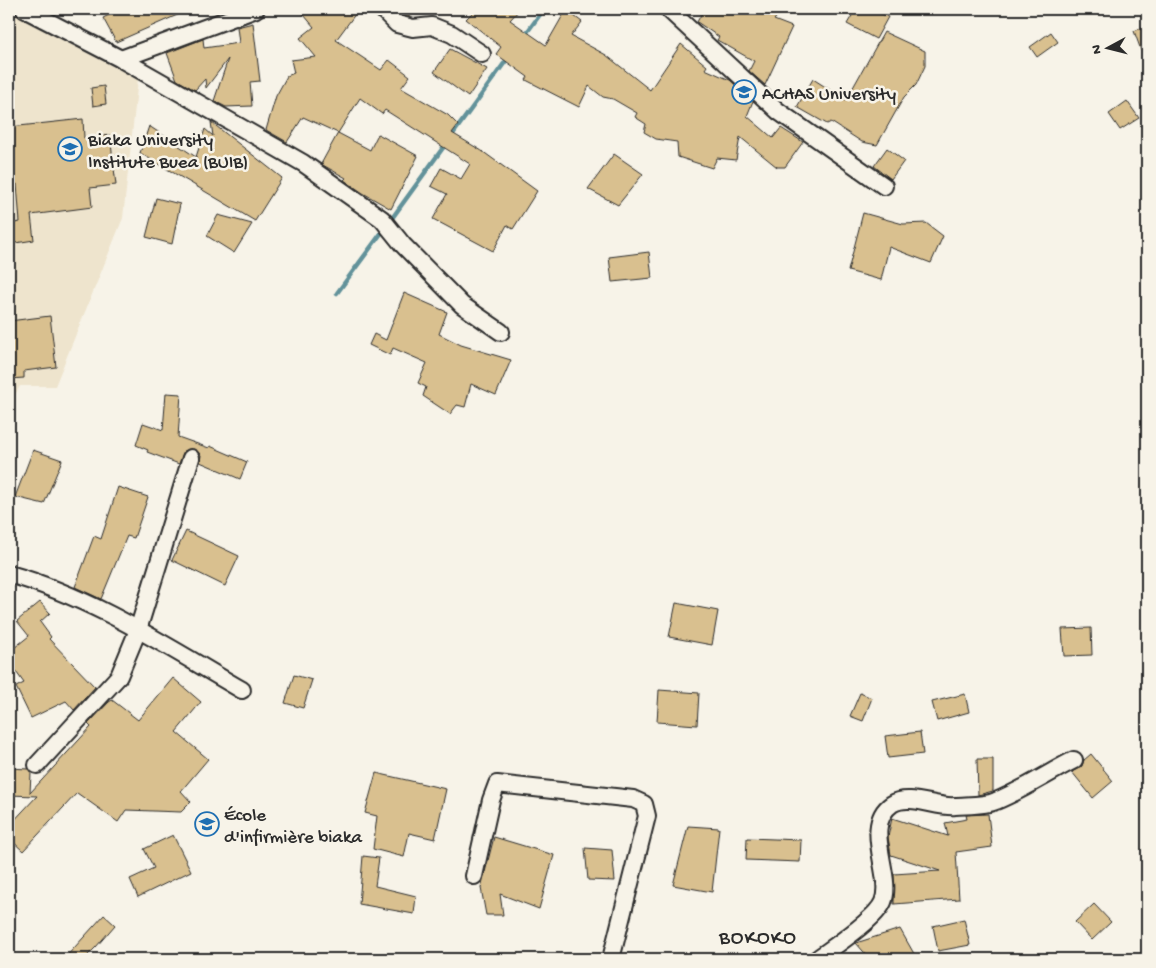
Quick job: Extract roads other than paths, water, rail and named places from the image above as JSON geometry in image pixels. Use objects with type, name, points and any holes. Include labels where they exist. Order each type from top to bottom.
[{"type":"street","points":[[24,9],[121,59],[303,163],[382,219],[403,245],[462,306],[502,332]]},
{"type":"street","points":[[121,59],[256,9]]},
{"type":"street","points":[[382,9],[398,24],[413,28],[432,26],[452,34],[482,54]]},
{"type":"street","points":[[668,9],[778,111],[884,186]]},
{"type":"street","points":[[37,765],[119,676],[138,630],[191,458]]},
{"type":"street","points":[[9,574],[41,583],[138,630],[242,690]]},
{"type":"street","points":[[817,959],[860,927],[882,904],[885,892],[878,832],[882,816],[891,805],[903,800],[952,807],[995,802],[1074,760]]},
{"type":"street","points":[[474,876],[497,784],[633,799],[644,804],[647,816],[612,959]]},
{"type":"waterway","points":[[525,35],[544,9]]},
{"type":"waterway","points":[[390,221],[508,58]]},
{"type":"waterway","points":[[337,293],[385,228]]},
{"type":"place","name":"ACHAS University","points":[[744,92]]},
{"type":"place","name":"Biaka University Institute Buea (BUIB)","points":[[70,149]]},
{"type":"place","name":"École d'infirmière biaka","points":[[207,824]]},
{"type":"district","name":"BOKOKO","points":[[758,936]]}]
